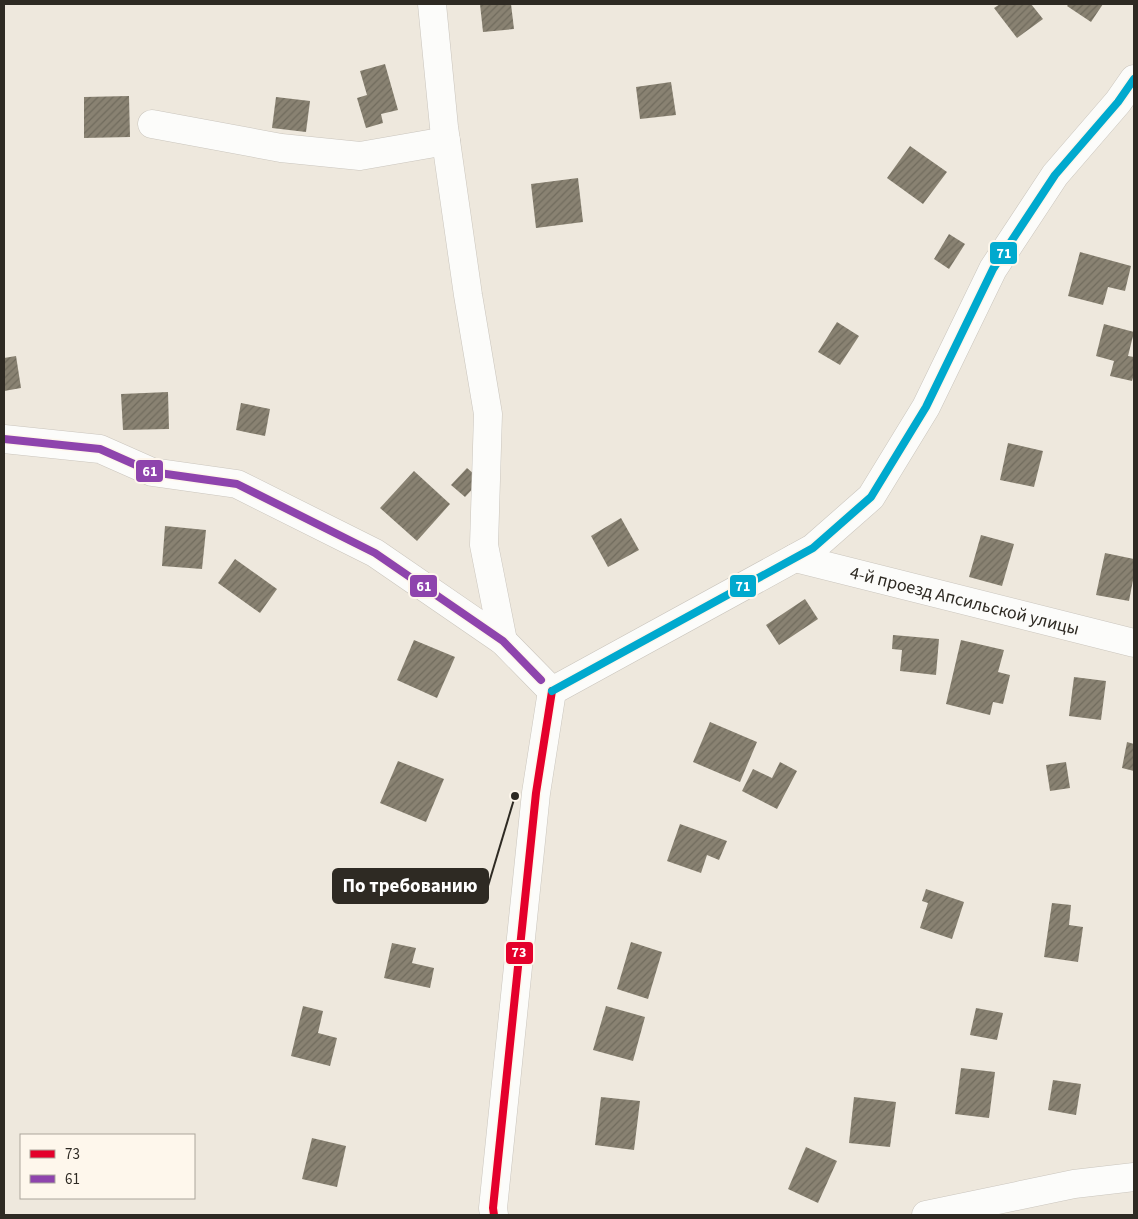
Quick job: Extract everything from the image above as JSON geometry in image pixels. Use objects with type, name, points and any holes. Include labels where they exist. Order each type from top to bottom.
[{"type":"street","points":[[432,4],[446,141],[468,295],[488,414],[484,545],[503,641]]},
{"type":"street","points":[[552,690],[814,548],[871,498],[926,407],[993,269],[1055,175],[1118,102],[1134,79]]},
{"type":"street","points":[[152,124],[281,148],[360,156],[446,141]]},
{"type":"street","points":[[4,439],[100,449],[152,472],[237,484],[375,553],[503,641],[552,690]]},
{"type":"street","name":"4-й проезд Апсильской улицы","points":[[795,558],[1134,643]]},
{"type":"street","points":[[494,1215],[493,1208],[535,803],[552,690]]},
{"type":"street","points":[[926,1215],[1074,1184],[1134,1177]]},
{"type":"building","points":[[480,4],[511,4],[514,29],[483,32]]},
{"type":"building","points":[[1000,4],[1031,4],[1043,19],[1017,38],[994,8]]},
{"type":"building","points":[[1069,4],[1103,4],[1091,22],[1067,6]]},
{"type":"building","points":[[385,64],[398,110],[381,114],[383,123],[366,128],[357,98],[367,95],[360,71]]},
{"type":"building","points":[[671,82],[676,115],[640,119],[636,87]]},
{"type":"building","points":[[129,96],[130,137],[84,138],[84,97]]},
{"type":"building","points":[[276,97],[310,101],[306,132],[272,128]]},
{"type":"building","points":[[910,146],[947,172],[923,204],[887,178]]},
{"type":"building","points":[[578,178],[583,222],[536,228],[531,184]]},
{"type":"building","points":[[949,234],[965,244],[949,269],[934,259]]},
{"type":"building","points":[[1080,252],[1131,266],[1125,291],[1108,287],[1103,305],[1068,296]]},
{"type":"building","points":[[837,322],[859,336],[840,365],[818,352]]},
{"type":"building","points":[[1104,324],[1134,332],[1128,356],[1134,357],[1132,381],[1110,376],[1114,361],[1096,356]]},
{"type":"building","points":[[16,356],[21,388],[4,391],[4,358]]},
{"type":"building","points":[[168,392],[169,429],[123,430],[121,394]]},
{"type":"building","points":[[241,403],[270,409],[265,436],[236,430]]},
{"type":"building","points":[[1008,443],[1043,451],[1034,487],[1000,480]]},
{"type":"building","points":[[467,468],[481,480],[465,497],[451,485]]},
{"type":"building","points":[[414,471],[450,504],[417,541],[380,508]]},
{"type":"building","points":[[621,518],[639,550],[608,567],[591,536]]},
{"type":"building","points":[[165,526],[206,530],[202,569],[162,566]]},
{"type":"building","points":[[981,535],[1014,544],[1002,586],[969,577]]},
{"type":"building","points":[[1105,553],[1134,559],[1134,575],[1129,601],[1096,595]]},
{"type":"building","points":[[235,559],[277,589],[260,613],[218,583]]},
{"type":"building","points":[[805,599],[818,619],[779,645],[766,625]]},
{"type":"building","points":[[893,635],[939,639],[936,675],[900,671],[902,650],[892,649]]},
{"type":"building","points":[[414,640],[455,657],[437,698],[397,680]]},
{"type":"building","points":[[961,640],[1004,650],[998,672],[1010,675],[1003,704],[993,702],[990,715],[946,704]]},
{"type":"building","points":[[1074,677],[1106,681],[1101,720],[1069,716]]},
{"type":"building","points":[[710,722],[757,742],[740,782],[693,762]]},
{"type":"building","points":[[1127,742],[1134,744],[1134,771],[1122,768]]},
{"type":"building","points":[[398,761],[444,779],[426,822],[380,803]]},
{"type":"building","points":[[780,762],[797,771],[777,809],[742,791],[753,769],[772,778]]},
{"type":"building","points":[[1066,762],[1070,788],[1050,791],[1046,765]]},
{"type":"building","points":[[680,824],[727,841],[719,860],[707,855],[701,873],[667,861]]},
{"type":"building","points":[[926,889],[964,902],[952,939],[920,928],[928,903],[922,901]]},
{"type":"building","points":[[1052,903],[1071,905],[1069,925],[1083,927],[1078,962],[1044,957]]},
{"type":"building","points":[[631,942],[662,952],[648,999],[617,989]]},
{"type":"building","points":[[392,943],[416,948],[412,963],[434,968],[430,988],[384,978]]},
{"type":"building","points":[[303,1006],[323,1011],[318,1033],[337,1038],[330,1066],[291,1056]]},
{"type":"building","points":[[606,1006],[645,1017],[633,1061],[593,1050]]},
{"type":"building","points":[[976,1008],[1003,1013],[997,1040],[970,1035]]},
{"type":"building","points":[[961,1068],[995,1072],[989,1118],[955,1114]]},
{"type":"building","points":[[1053,1080],[1081,1084],[1076,1115],[1048,1110]]},
{"type":"building","points":[[601,1097],[640,1101],[634,1150],[595,1145]]},
{"type":"building","points":[[854,1097],[896,1102],[890,1147],[849,1143]]},
{"type":"building","points":[[312,1138],[346,1146],[337,1187],[302,1179]]},
{"type":"building","points":[[806,1147],[837,1161],[818,1203],[788,1189]]},
{"type":"transit line","name":"71","points":[[552,691],[813,548],[871,497],[926,407],[993,269],[1055,175],[1118,102],[1134,79]]},
{"type":"transit line","name":"61","points":[[4,439],[100,449],[152,472],[237,484],[375,553],[503,641],[541,680]]},
{"type":"transit line","name":"73","points":[[494,1215],[493,1208],[536,793],[552,691]]},
{"type":"place","name":"По требованию","points":[[515,796]]}]
